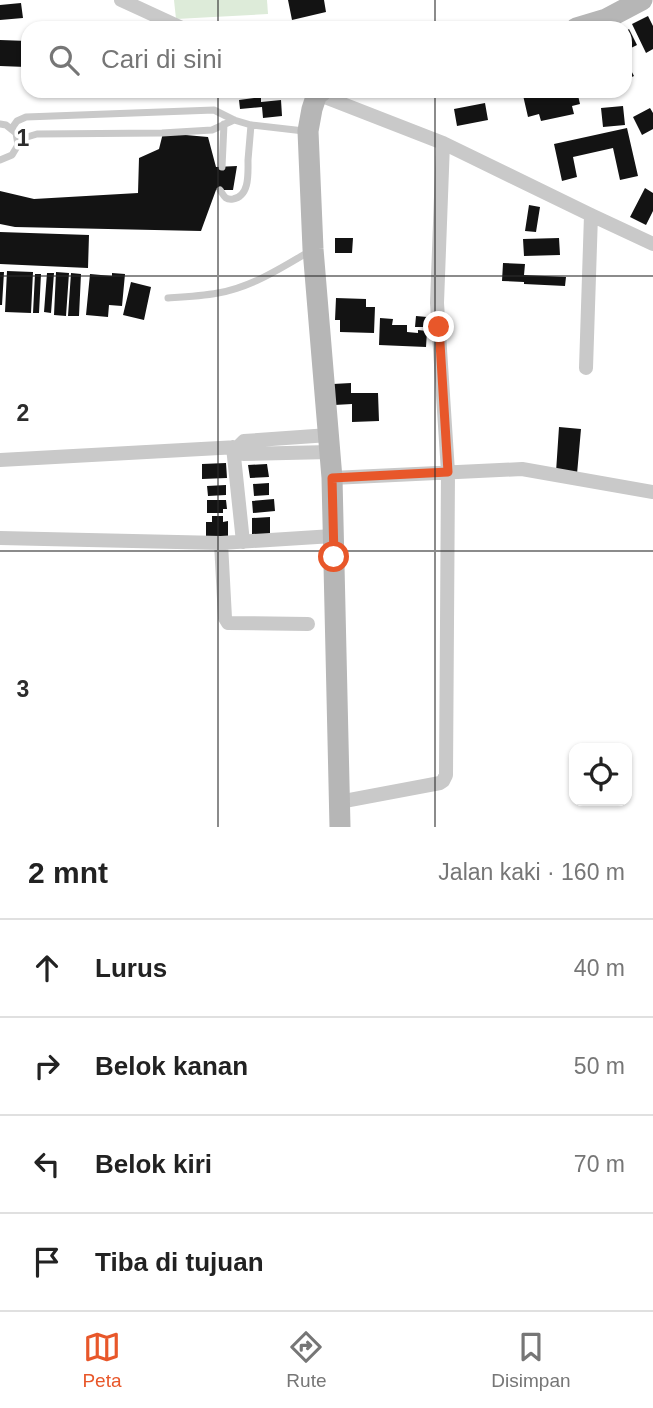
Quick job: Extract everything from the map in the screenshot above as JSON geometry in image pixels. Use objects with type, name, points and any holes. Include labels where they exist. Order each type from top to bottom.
[{"type":"street","points":[[121,0],[166,21]]},
{"type":"street","points":[[157,0],[158,17]]},
{"type":"street","points":[[599,21],[642,0]]},
{"type":"street","points":[[315,98],[308,131],[313,249],[332,478],[340,827]]},
{"type":"street","points":[[332,98],[443,142],[653,244]]},
{"type":"street","points":[[339,803],[436,785],[445,778],[448,472],[437,303],[443,142]]},
{"type":"street","points":[[586,368],[591,215]]},
{"type":"street","points":[[0,460],[235,447],[244,441],[330,443]]},
{"type":"street","points":[[235,447],[243,541]]},
{"type":"street","points":[[332,478],[522,469],[653,492]]},
{"type":"street","points":[[0,538],[221,543],[333,536]]},
{"type":"street","points":[[221,543],[225,618],[228,623],[308,624]]},
{"type":"lane","points":[[12,128],[17,121],[26,117],[214,110],[251,125],[308,131]]},
{"type":"lane","points":[[106,114],[107,133]]},
{"type":"lane","points":[[0,160],[12,155],[27,137],[37,134],[212,130],[234,120]]},
{"type":"lane","points":[[0,124],[12,128],[16,133],[18,145]]},
{"type":"lane","points":[[222,167],[224,124]]},
{"type":"lane","points":[[220,190],[228,200],[237,199],[244,192],[248,181],[251,125]]},
{"type":"lane","points":[[168,298],[219,293],[243,287],[313,249]]},
{"type":"green space","points":[[174,0],[267,0],[268,14],[176,19]]},
{"type":"building","points":[[288,0],[324,0],[326,12],[292,20]]},
{"type":"building","points":[[21,3],[23,18],[0,20],[0,5]]},
{"type":"building","points":[[648,16],[653,26],[653,49],[646,53],[632,24]]},
{"type":"building","points":[[632,35],[637,45],[632,48]]},
{"type":"building","points":[[0,40],[21,41],[21,67],[0,66]]},
{"type":"building","points":[[524,98],[579,98],[580,104],[572,106],[574,114],[541,121],[539,114],[528,117]]},
{"type":"building","points":[[239,100],[281,100],[282,116],[263,118],[262,107],[240,109]]},
{"type":"building","points":[[485,103],[488,120],[457,126],[454,109]]},
{"type":"building","points":[[623,106],[625,125],[603,127],[601,108]]},
{"type":"building","points":[[650,108],[653,113],[653,129],[642,135],[633,117]]},
{"type":"building","points":[[627,128],[638,176],[620,180],[613,148],[573,157],[577,177],[562,181],[554,144]]},
{"type":"building","points":[[163,133],[208,137],[216,167],[237,166],[233,190],[216,190],[201,231],[15,227],[0,224],[0,191],[34,199],[138,193],[139,158],[159,149]]},
{"type":"building","points":[[645,188],[653,193],[653,211],[646,225],[630,217]]},
{"type":"building","points":[[529,205],[540,207],[536,232],[525,231]]},
{"type":"building","points":[[0,232],[89,235],[88,268],[0,264]]},
{"type":"building","points":[[335,238],[353,238],[352,253],[335,253]]},
{"type":"building","points":[[559,238],[560,255],[524,256],[523,239]]},
{"type":"building","points":[[503,263],[525,264],[524,275],[566,277],[565,286],[502,281]]},
{"type":"building","points":[[7,271],[33,272],[31,313],[5,312]]},
{"type":"building","points":[[0,272],[4,272],[2,305],[0,305]]},
{"type":"building","points":[[56,272],[69,273],[66,316],[54,315]]},
{"type":"building","points":[[47,273],[54,273],[51,313],[44,312]]},
{"type":"building","points":[[71,273],[81,274],[79,316],[68,316]]},
{"type":"building","points":[[112,273],[125,274],[122,306],[109,305],[108,317],[86,315],[90,274],[112,276]]},
{"type":"building","points":[[35,274],[41,274],[39,313],[33,313]]},
{"type":"building","points":[[131,282],[151,287],[144,320],[123,315]]},
{"type":"building","points":[[336,298],[366,299],[366,307],[375,307],[374,333],[340,332],[340,320],[335,320]]},
{"type":"building","points":[[416,316],[427,317],[426,327],[415,327]]},
{"type":"building","points":[[380,318],[393,319],[392,325],[407,325],[407,332],[427,331],[426,347],[379,345]]},
{"type":"building","points":[[351,383],[351,393],[378,393],[379,421],[352,422],[352,404],[334,405],[333,384]]},
{"type":"building","points":[[559,427],[581,429],[577,474],[556,472]]},
{"type":"building","points":[[226,463],[227,478],[202,479],[202,464]]},
{"type":"building","points":[[267,464],[269,477],[250,478],[248,465]]},
{"type":"building","points":[[269,483],[269,495],[254,496],[253,484]]},
{"type":"building","points":[[226,485],[226,495],[208,496],[207,486]]},
{"type":"building","points":[[274,499],[275,511],[253,513],[252,501]]},
{"type":"building","points":[[207,500],[226,500],[227,509],[223,509],[223,513],[207,513]]},
{"type":"building","points":[[212,516],[223,516],[223,522],[228,521],[228,536],[206,536],[206,522],[212,522]]},
{"type":"building","points":[[270,517],[270,535],[252,535],[252,518]]},
{"type":"route","points":[[334,557],[332,478],[448,472],[439,327]]}]
